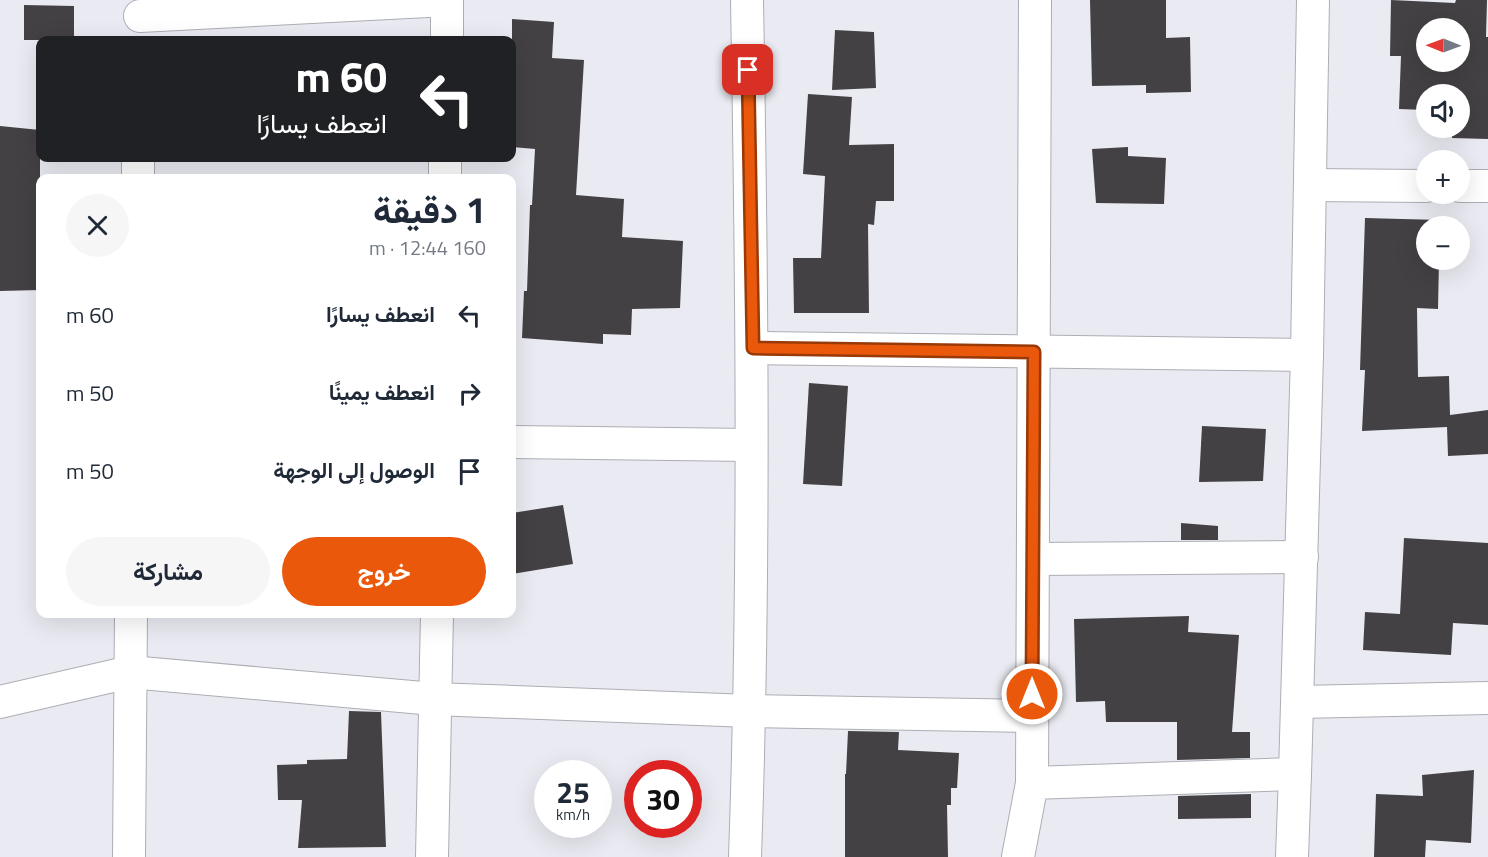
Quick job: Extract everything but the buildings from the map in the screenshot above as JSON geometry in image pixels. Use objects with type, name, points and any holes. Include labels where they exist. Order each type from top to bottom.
[{"type":"street","points":[[140,19],[447,0],[447,36]]},
{"type":"street","points":[[745,857],[750,711],[753,348],[747,0]]},
{"type":"street","points":[[1018,857],[1032,783],[1035,0]]},
{"type":"street","points":[[1292,857],[1307,355],[1313,0]]},
{"type":"street","points":[[1310,185],[1416,186]]},
{"type":"street","points":[[1470,186],[1488,186]]},
{"type":"street","points":[[753,348],[1307,355]]},
{"type":"street","points":[[516,442],[751,446]]},
{"type":"street","points":[[1033,559],[1302,557]]},
{"type":"street","points":[[129,857],[130,618]]},
{"type":"street","points":[[432,857],[436,618]]},
{"type":"street","points":[[0,702],[130,672],[434,699],[750,711],[1032,716]]},
{"type":"street","points":[[1298,702],[1488,699]]},
{"type":"street","points":[[1032,783],[1294,774]]},
{"type":"route","points":[[748,70],[753,348],[1034,352],[1032,694]]}]
